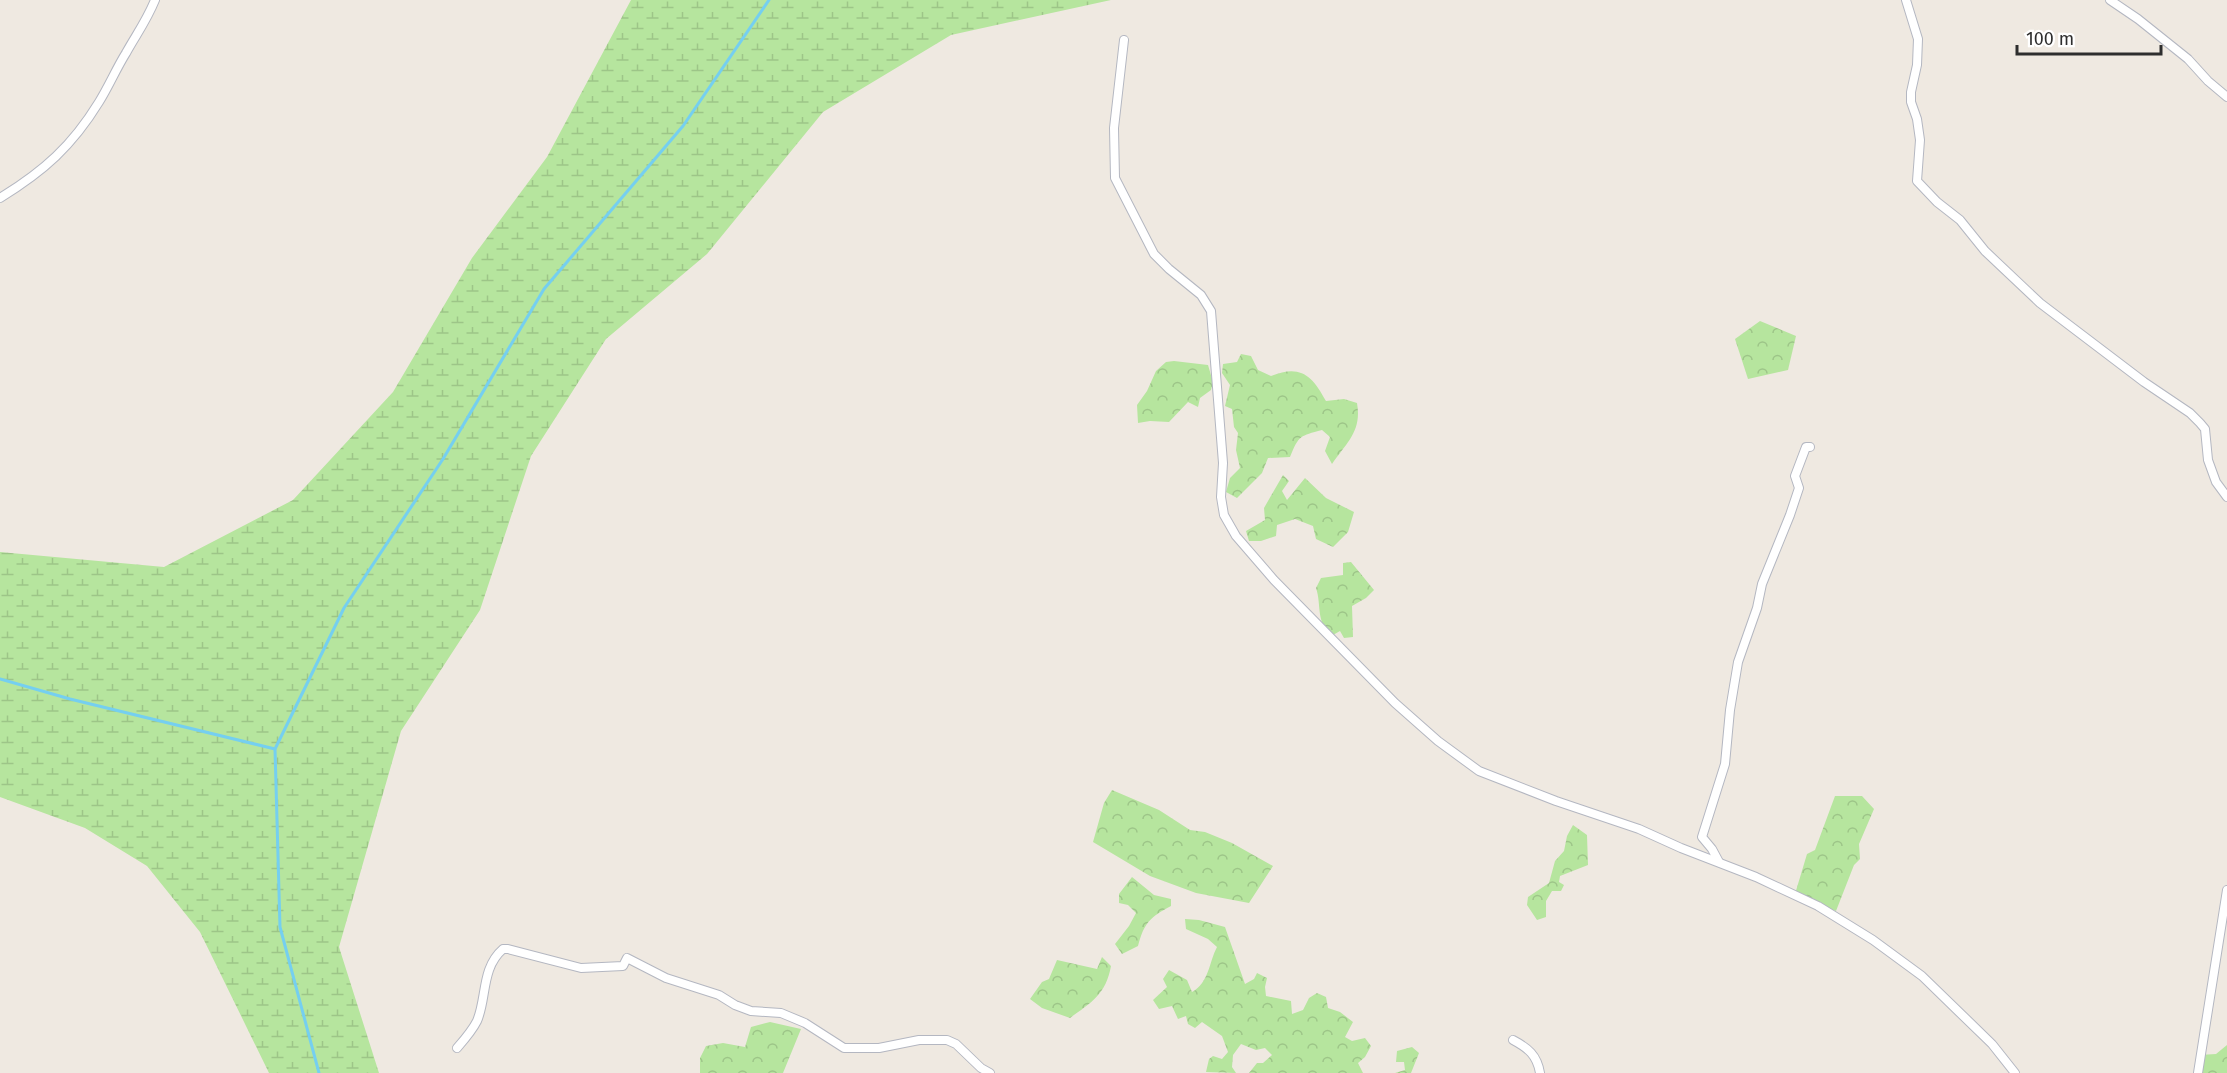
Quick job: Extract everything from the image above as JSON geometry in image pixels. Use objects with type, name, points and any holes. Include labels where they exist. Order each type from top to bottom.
[{"type":"street","points":[[0,198],[52,162],[76,136],[145,24],[154,0]]},
{"type":"street","points":[[1906,0],[1918,39],[1917,65],[1911,92],[1911,102],[1920,140],[1917,181],[1937,202],[1960,219],[1985,251],[2040,303],[2144,382],[2190,412],[2205,429],[2208,460],[2216,482],[2227,497]]},
{"type":"street","points":[[2110,0],[2188,59],[2227,97]]},
{"type":"street","points":[[1124,40],[1114,128],[1115,177],[1154,254],[1201,295],[1212,311],[1223,463],[1221,497],[1224,515],[1236,536],[1318,627],[1395,702],[1463,760],[1479,771],[1496,778],[1639,829],[1756,877],[1818,906],[1873,940],[1922,975],[1958,1008],[1992,1044],[2015,1073]]},
{"type":"street","points":[[1719,862],[1702,837],[1725,764],[1730,710],[1738,662],[1757,608],[1762,584],[1799,488],[1795,476],[1806,447],[1810,447]]},
{"type":"street","points":[[2198,1073],[2227,890]]},
{"type":"street","points":[[457,1048],[478,1019],[485,981],[493,961],[503,949],[508,949],[582,968],[622,966],[627,958],[666,978],[719,995],[751,1011],[781,1013],[806,1023],[844,1048],[879,1048],[919,1040],[947,1040],[956,1044],[987,1073]]},
{"type":"street","points":[[1513,1040],[1532,1052],[1540,1073]]},
{"type":"green space","points":[[631,0],[1111,0],[951,35],[823,112],[707,254],[606,339],[531,456],[480,610],[401,731],[339,947],[379,1073],[269,1073],[200,932],[147,866],[85,828],[0,797],[0,552],[164,567],[293,500],[393,392],[472,258],[547,157]]},
{"type":"green space","points":[[1760,321],[1796,336],[1788,370],[1748,379],[1735,339]]},
{"type":"green space","points":[[1241,354],[1251,356],[1258,370],[1271,376],[1290,371],[1304,374],[1316,384],[1326,401],[1344,399],[1357,403],[1358,413],[1352,436],[1332,464],[1325,451],[1330,437],[1322,430],[1309,434],[1298,440],[1290,457],[1268,458],[1262,473],[1237,498],[1226,492],[1230,478],[1240,468],[1236,450],[1238,433],[1234,427],[1232,409],[1225,406],[1230,385],[1222,373],[1223,364],[1237,362]]},
{"type":"green space","points":[[1166,362],[1208,365],[1213,382],[1211,390],[1200,398],[1198,407],[1188,402],[1169,422],[1138,423],[1137,405],[1147,391],[1156,371]]},
{"type":"green space","points":[[1283,475],[1289,481],[1282,491],[1287,500],[1305,478],[1326,498],[1354,512],[1348,532],[1333,547],[1316,539],[1313,526],[1295,519],[1277,525],[1276,536],[1261,541],[1249,541],[1246,531],[1265,520],[1264,508]]},
{"type":"green space","points":[[1351,562],[1374,590],[1352,606],[1353,637],[1344,638],[1340,631],[1333,635],[1327,631],[1321,620],[1316,588],[1321,578],[1343,575],[1343,563]]},
{"type":"green space","points":[[1112,790],[1159,810],[1190,830],[1205,832],[1232,843],[1273,866],[1249,903],[1196,893],[1150,876],[1093,842],[1104,803]]},
{"type":"green space","points":[[1835,796],[1862,796],[1874,809],[1859,844],[1860,859],[1854,865],[1836,911],[1795,894],[1807,854],[1815,850]]},
{"type":"green space","points":[[1573,825],[1587,835],[1588,865],[1560,876],[1559,882],[1564,885],[1561,891],[1552,891],[1546,901],[1546,917],[1537,920],[1527,905],[1528,897],[1549,883],[1555,861],[1564,851],[1567,836]]},
{"type":"green space","points":[[1132,877],[1154,895],[1171,899],[1171,906],[1149,922],[1138,946],[1122,954],[1115,944],[1136,913],[1128,905],[1119,903],[1119,894]]},
{"type":"green space","points":[[1185,919],[1225,927],[1245,984],[1254,979],[1257,973],[1267,978],[1266,996],[1291,1001],[1292,1014],[1303,1010],[1309,998],[1317,993],[1326,997],[1328,1008],[1340,1012],[1353,1022],[1345,1037],[1352,1041],[1365,1038],[1371,1046],[1365,1057],[1358,1063],[1363,1073],[1249,1073],[1257,1063],[1263,1063],[1272,1055],[1265,1048],[1256,1050],[1241,1044],[1233,1055],[1232,1067],[1236,1073],[1206,1072],[1209,1059],[1213,1056],[1222,1059],[1228,1052],[1222,1036],[1202,1022],[1195,1028],[1188,1024],[1186,1016],[1178,1019],[1172,1006],[1159,1009],[1153,1000],[1167,987],[1163,979],[1169,970],[1187,980],[1192,992],[1202,983],[1208,972],[1217,947],[1208,939],[1186,929]]},
{"type":"green space","points":[[1102,957],[1111,966],[1106,984],[1091,1002],[1070,1018],[1042,1008],[1030,999],[1042,982],[1049,979],[1057,960],[1097,969]]},
{"type":"green space","points":[[770,1022],[801,1029],[783,1073],[700,1073],[700,1058],[706,1046],[723,1043],[745,1047],[751,1027]]},
{"type":"green space","points":[[2227,1045],[2227,1073],[2196,1073],[2199,1055],[2216,1054]]},
{"type":"green space","points":[[1412,1047],[1419,1053],[1411,1073],[1395,1073],[1405,1070],[1404,1062],[1396,1062],[1397,1051]]},
{"type":"waterway","points":[[319,1073],[280,927],[275,749],[344,608],[443,459],[544,289],[683,126],[769,0]]},
{"type":"waterway","points":[[0,679],[70,699],[275,749]]}]
